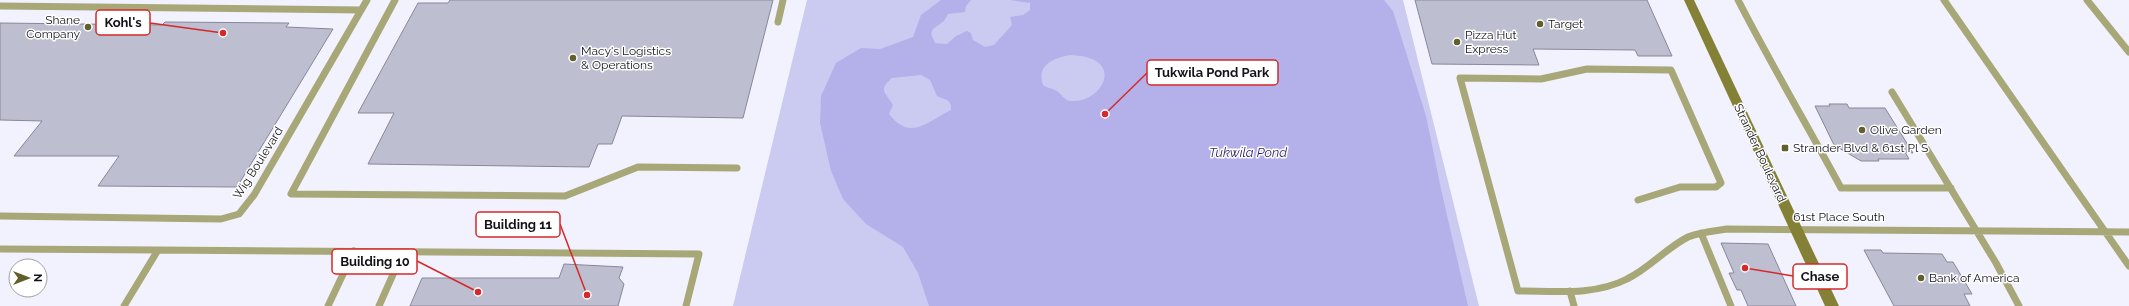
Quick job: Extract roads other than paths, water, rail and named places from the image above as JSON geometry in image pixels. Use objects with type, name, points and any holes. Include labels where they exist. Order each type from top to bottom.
[{"type":"main road","name":"Strander Boulevard","points":[[1688,0],[1832,306]]},
{"type":"lane","name":"Wig Boulevard","points":[[0,216],[221,219],[238,214],[254,195],[367,0]]},
{"type":"lane","points":[[395,0],[291,194],[565,196],[638,167],[737,168]]},
{"type":"lane","points":[[778,22],[783,0]]},
{"type":"lane","points":[[1738,0],[1772,66],[1790,91],[1841,188],[1950,188]]},
{"type":"lane","points":[[1944,0],[2129,266]]},
{"type":"lane","points":[[2087,0],[2129,52]]},
{"type":"lane","points":[[0,6],[361,10]]},
{"type":"lane","name":"61st Place South","points":[[1638,200],[1680,187],[1716,187],[1721,184],[1671,70],[1587,69],[1541,79],[1460,78],[1518,291],[1570,291],[1606,288],[1627,279],[1684,239],[1700,233],[1727,229],[2129,232]]},
{"type":"lane","points":[[1892,92],[1976,230],[2019,306]]},
{"type":"lane","points":[[1700,233],[1731,306]]},
{"type":"lane","points":[[0,249],[699,254],[686,306]]},
{"type":"lane","points":[[124,306],[158,250]]},
{"type":"lane","points":[[328,306],[354,252]]},
{"type":"lane","points":[[379,306],[403,252]]},
{"type":"lane","points":[[1570,291],[1574,306]]},
{"type":"water","name":"Tukwila Pond","points":[[941,0],[971,0],[966,6],[965,12],[948,14],[944,21],[933,29],[931,34],[935,43],[947,44],[956,36],[967,31],[971,33],[973,40],[985,47],[994,45],[1012,25],[1010,17],[1023,15],[1030,10],[1030,3],[1010,0],[1384,0],[1393,11],[1426,116],[1468,306],[929,306],[918,273],[903,247],[866,224],[843,199],[831,171],[820,123],[821,96],[836,63],[861,48],[880,49],[913,37],[921,15]],"holes":[[[1070,55],[1088,58],[1099,63],[1104,71],[1104,80],[1100,88],[1083,100],[1069,101],[1054,89],[1043,85],[1041,78],[1044,68],[1058,58]],[[921,75],[930,80],[937,96],[949,102],[951,110],[920,127],[905,127],[889,114],[893,105],[885,94],[884,88],[892,78]]]},
{"type":"place","name":"Target","points":[[1540,24]]},
{"type":"place","name":"Shane Company","points":[[88,27]]},
{"type":"place","name":"Kohl's","points":[[223,33]]},
{"type":"place","name":"Pizza Hut Express","points":[[1457,42]]},
{"type":"place","name":"Macy's Logistics & Operations","points":[[573,58]]},
{"type":"place","name":"Tukwila Pond Park","points":[[1105,114]]},
{"type":"place","name":"Olive Garden","points":[[1862,130]]},
{"type":"place","name":"Strander Blvd & 61st Pl S","points":[[1785,148]]},
{"type":"place","name":"Chase","points":[[1745,268]]},
{"type":"place","name":"Bank of America","points":[[1921,278]]},
{"type":"place","name":"Building 10","points":[[478,292]]},
{"type":"place","name":"Building 11","points":[[587,295]]}]
